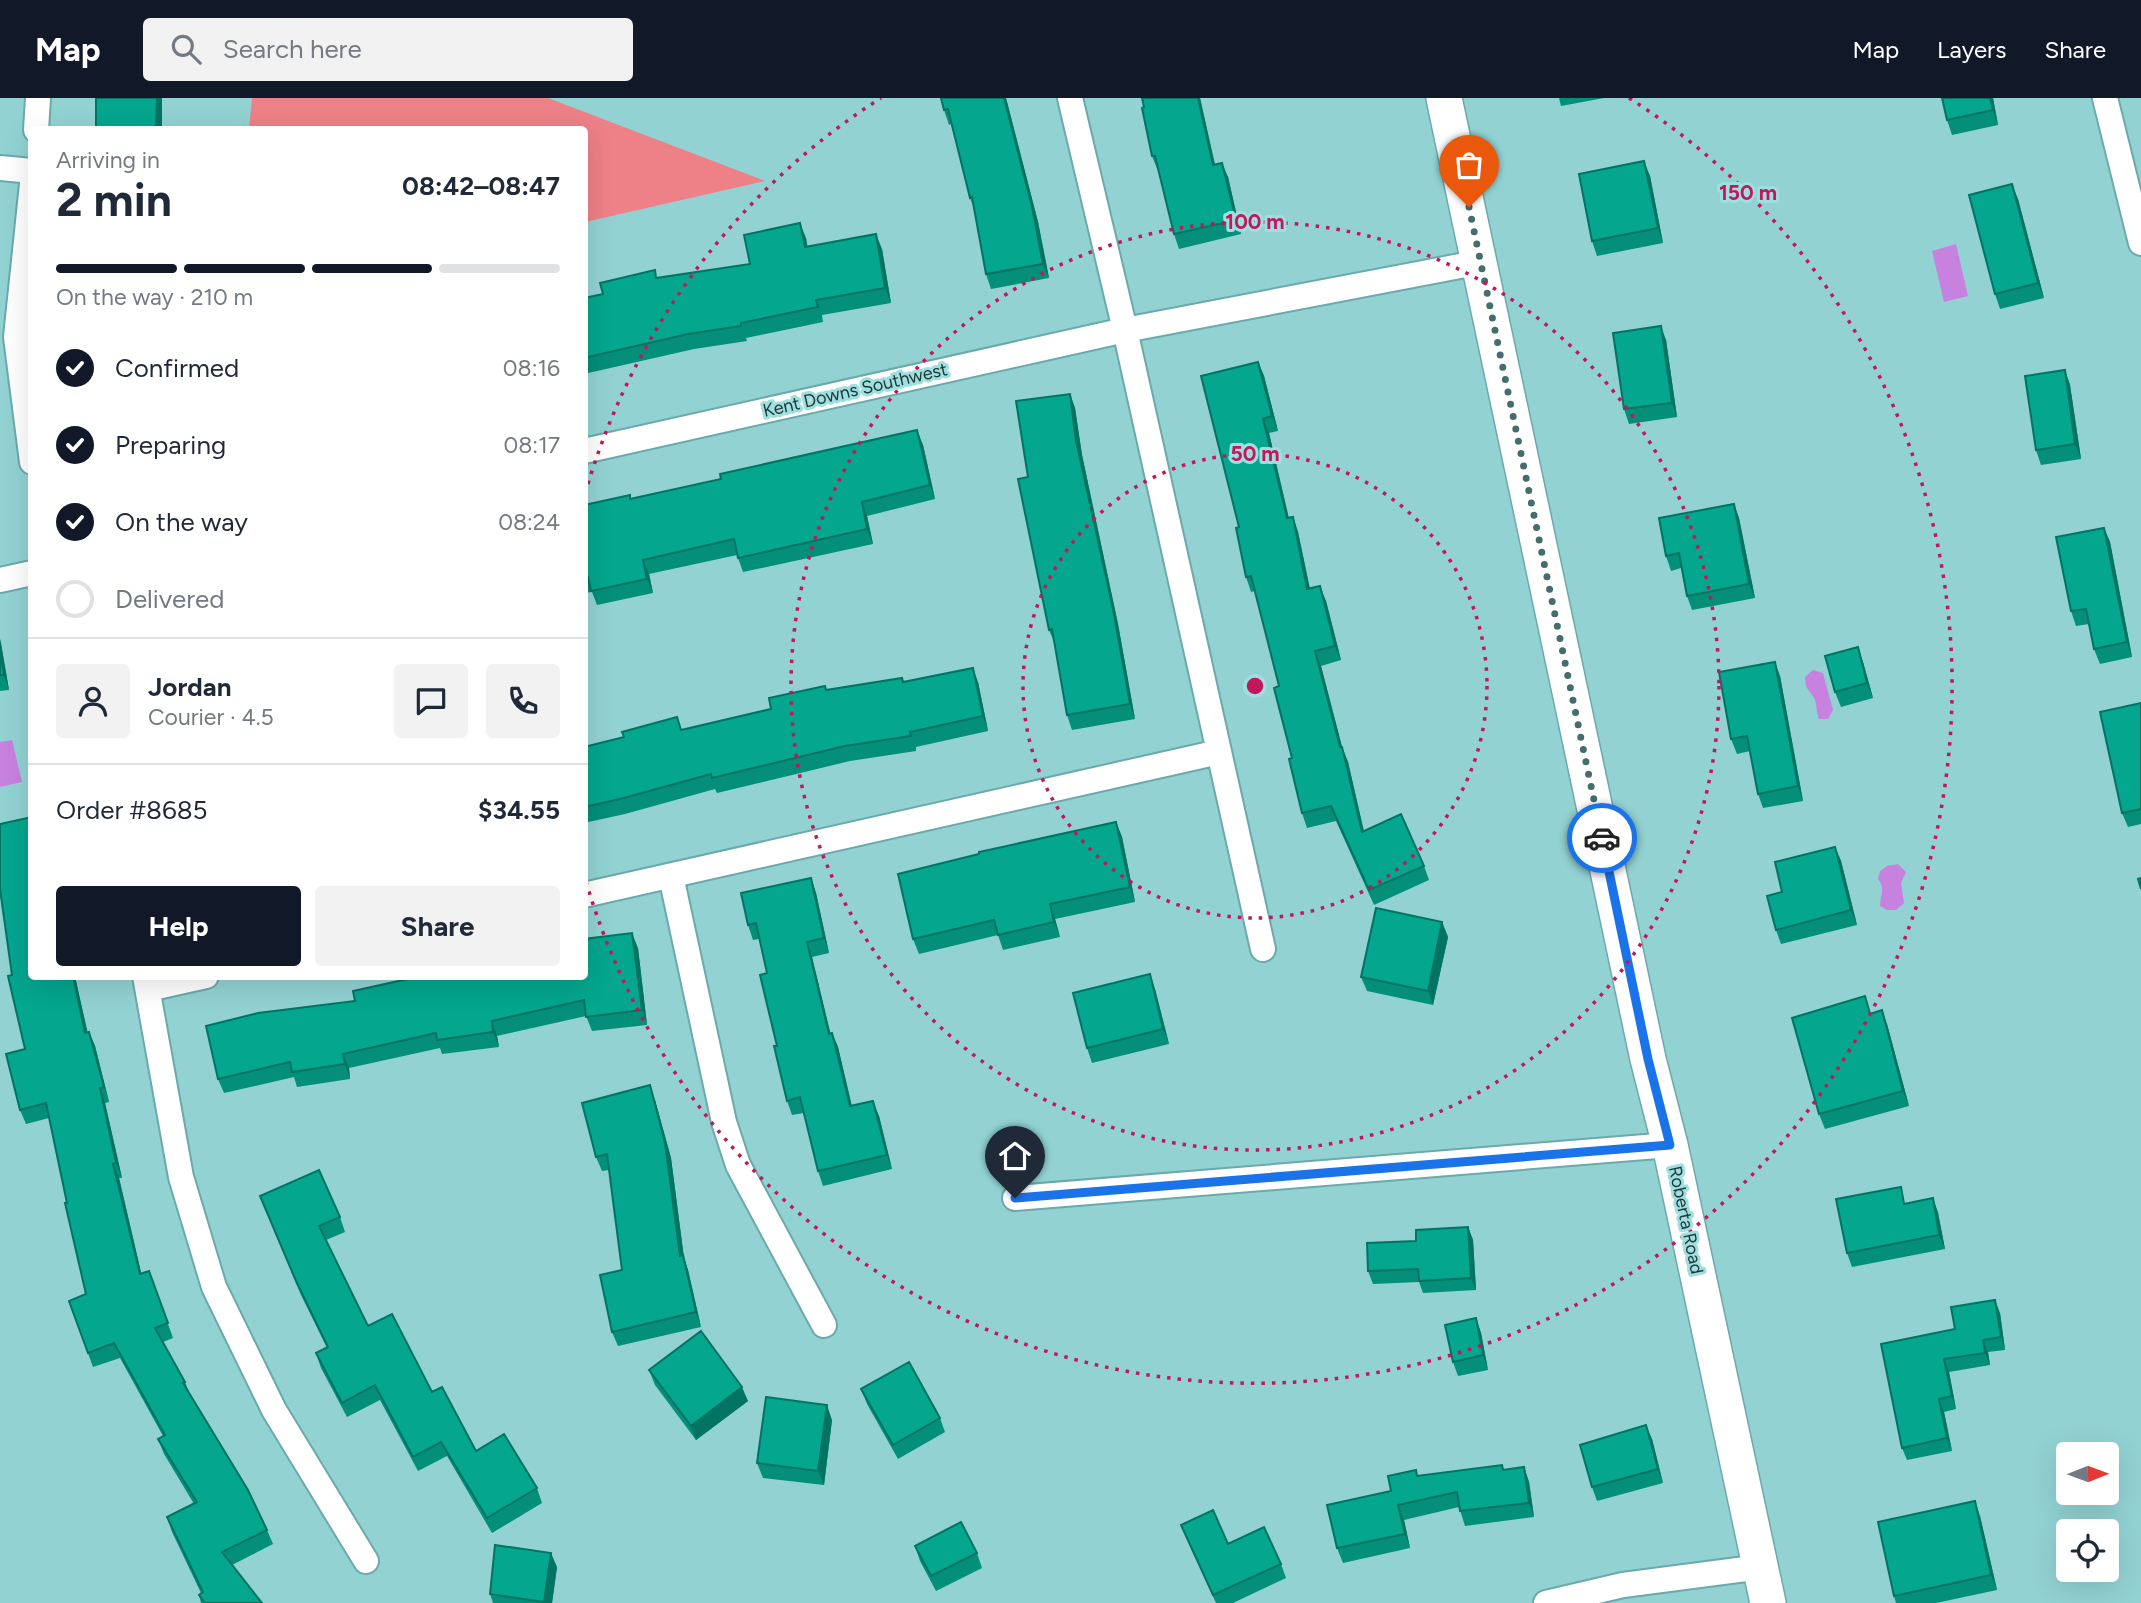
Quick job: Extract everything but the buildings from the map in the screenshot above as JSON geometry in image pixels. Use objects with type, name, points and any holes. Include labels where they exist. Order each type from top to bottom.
[{"type":"street","points":[[36,126],[38,98]]},
{"type":"street","points":[[1070,98],[1125,330],[1263,949]]},
{"type":"street","name":"Roberta Road","points":[[1444,98],[1481,262],[1648,1059],[1670,1145],[1768,1603]]},
{"type":"street","points":[[2105,98],[2141,243]]},
{"type":"street","points":[[0,168],[28,171]]},
{"type":"street","points":[[28,222],[16,337],[28,431]]},
{"type":"street","name":"Kent Downs Southwest","points":[[588,449],[1125,330],[1481,262]]},
{"type":"street","points":[[0,580],[28,574]]},
{"type":"street","points":[[588,894],[1219,752]]},
{"type":"street","points":[[671,876],[724,1122],[738,1165],[824,1325]]},
{"type":"street","points":[[172,980],[146,983],[181,1177],[214,1287],[274,1410],[366,1561]]},
{"type":"street","points":[[1015,1198],[1670,1145]]},
{"type":"street","points":[[1546,1603],[1623,1585],[1761,1567]]},
{"type":"shaded area","points":[[252,98],[548,98],[765,181],[588,221],[588,126],[249,126]]},
{"type":"shaded area","points":[[1956,244],[1968,296],[1944,302],[1932,251]]},
{"type":"shaded area","points":[[1813,670],[1823,673],[1833,710],[1828,719],[1819,719],[1815,700],[1806,685],[1805,677]]},
{"type":"shaded area","points":[[12,740],[22,782],[0,787],[0,742]]},
{"type":"shaded area","points":[[1898,864],[1906,872],[1901,883],[1904,903],[1896,910],[1887,910],[1880,906],[1882,889],[1878,879],[1880,871],[1887,866]]},
{"type":"way so far","points":[[1469,207],[1602,838]]},
{"type":"route","points":[[1015,1198],[1670,1145],[1648,1059],[1602,838]]}]
